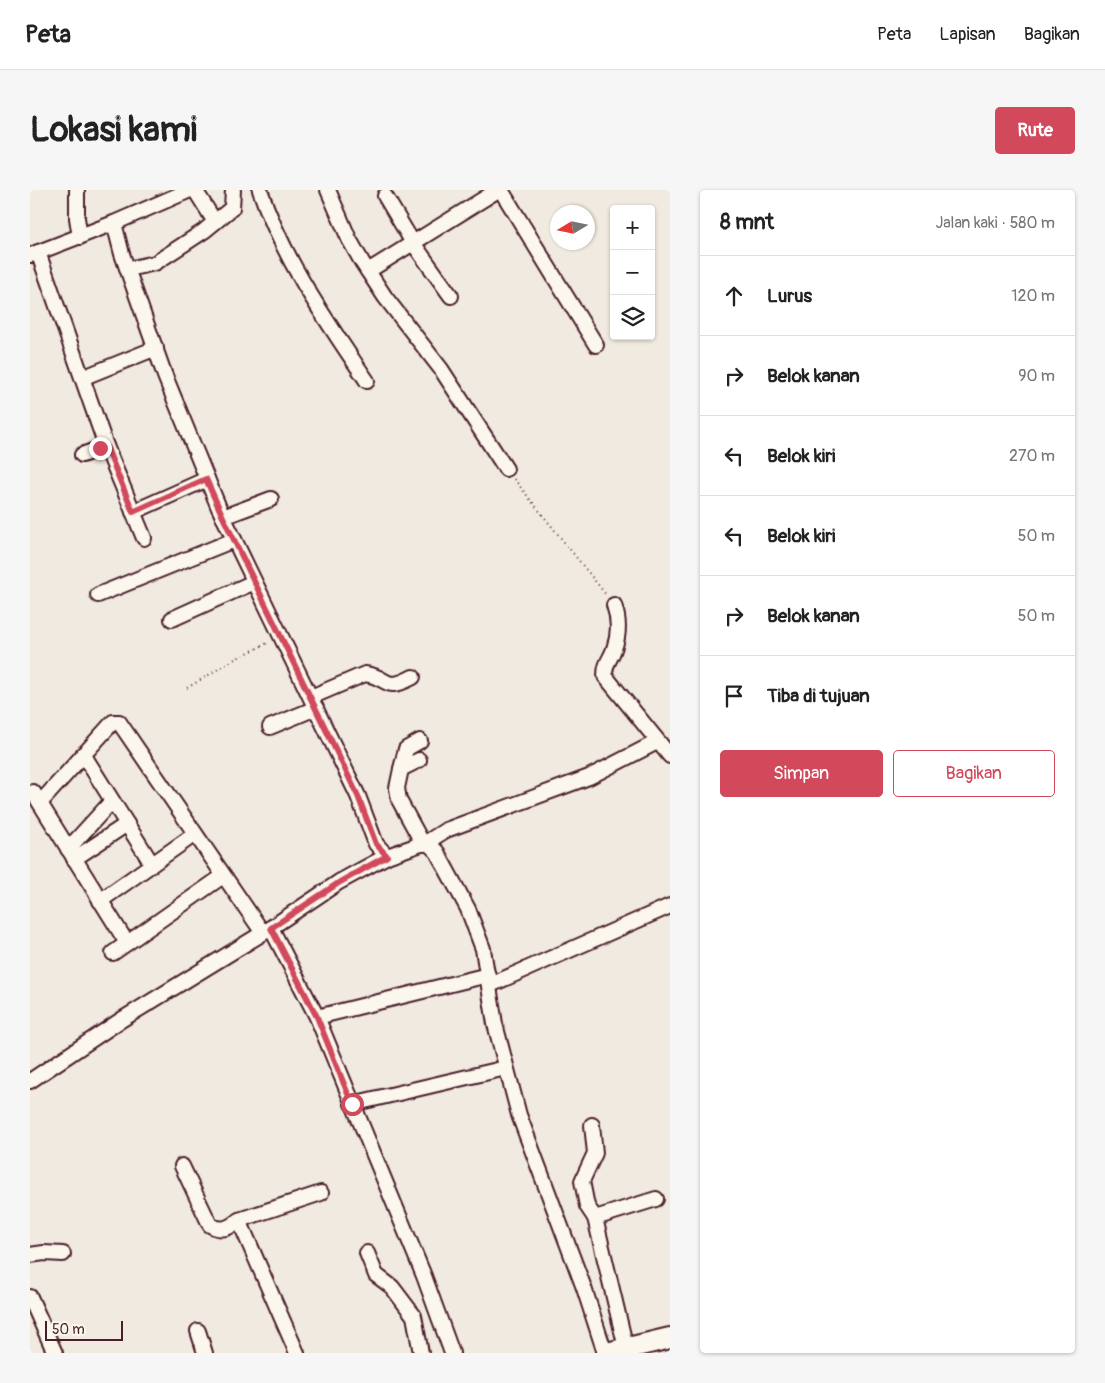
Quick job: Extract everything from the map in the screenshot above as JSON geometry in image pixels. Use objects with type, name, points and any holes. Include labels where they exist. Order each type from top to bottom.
[{"type":"highway","points":[[612,1351],[669,1340]]},
{"type":"street","points":[[77,190],[77,218],[80,237]]},
{"type":"street","points":[[144,538],[106,446],[34,253],[80,237],[190,190]]},
{"type":"street","points":[[195,190],[215,222]]},
{"type":"street","points":[[128,269],[156,264],[215,222],[232,208],[233,190]]},
{"type":"street","points":[[260,190],[268,215],[293,266],[367,382]]},
{"type":"street","points":[[328,190],[349,239],[368,271],[441,370],[506,469]]},
{"type":"street","points":[[368,271],[500,190],[596,345]]},
{"type":"street","points":[[385,196],[413,243],[451,296]]},
{"type":"street","points":[[114,223],[165,376],[206,479],[358,796],[376,844],[387,856]]},
{"type":"street","points":[[82,378],[156,348]]},
{"type":"street","points":[[82,454],[106,446]]},
{"type":"street","points":[[133,512],[206,479]]},
{"type":"street","points":[[223,517],[271,498]]},
{"type":"street","points":[[98,595],[234,540]]},
{"type":"street","points":[[172,619],[254,582]]},
{"type":"street","points":[[614,605],[618,626],[614,650],[605,665],[605,676],[670,756]]},
{"type":"street","points":[[270,728],[365,674],[390,685],[399,684],[413,676]]},
{"type":"street","points":[[127,943],[36,798],[83,754],[113,722],[119,722],[223,876],[267,930],[317,1017],[352,1104],[381,1168],[452,1353]]},
{"type":"street","points":[[420,741],[406,749],[397,788],[399,800],[425,843],[437,852],[468,909],[483,949],[495,1024],[519,1115],[584,1288],[612,1351]]},
{"type":"street","points":[[30,1081],[120,1020],[267,930],[340,882],[387,856],[425,843],[446,830],[589,777],[657,742]]},
{"type":"street","points":[[83,754],[152,864]]},
{"type":"street","points":[[401,769],[419,760]]},
{"type":"street","points":[[71,854],[112,800]]},
{"type":"street","points":[[71,854],[127,824]]},
{"type":"street","points":[[100,901],[195,834]]},
{"type":"street","points":[[113,953],[223,876]]},
{"type":"street","points":[[317,1017],[489,980],[670,906]]},
{"type":"street","points":[[352,1104],[506,1068]]},
{"type":"street","points":[[592,1125],[594,1153],[582,1181],[586,1206],[595,1218],[612,1351]]},
{"type":"street","points":[[182,1166],[210,1226],[218,1230],[227,1228],[239,1220],[320,1192]]},
{"type":"street","points":[[595,1218],[656,1199]]},
{"type":"street","points":[[239,1220],[297,1353]]},
{"type":"street","points":[[30,1256],[44,1253],[63,1254]]},
{"type":"street","points":[[367,1254],[376,1275],[392,1287],[414,1316],[421,1353]]},
{"type":"street","points":[[30,1297],[55,1353]]},
{"type":"street","points":[[198,1331],[205,1353]]},
{"type":"path","points":[[506,469],[614,605]]},
{"type":"path","points":[[186,688],[235,659],[281,637]]},
{"type":"route","points":[[100,448],[106,446],[133,512],[206,479],[368,816],[373,838],[379,849],[387,856],[340,882],[271,928],[317,1017],[352,1104]]}]
